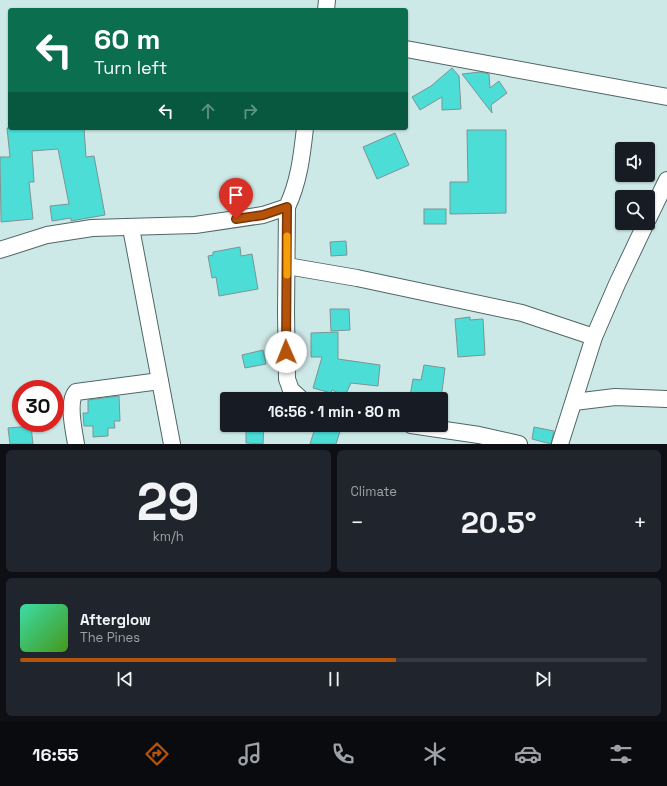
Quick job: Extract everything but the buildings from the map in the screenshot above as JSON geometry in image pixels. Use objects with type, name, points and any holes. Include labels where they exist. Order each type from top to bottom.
[{"type":"street","points":[[408,49],[667,97]]},
{"type":"street","points":[[293,392],[287,379],[287,207],[294,192],[301,162],[305,130]]},
{"type":"street","points":[[655,205],[667,180]]},
{"type":"street","points":[[0,250],[47,235],[92,228],[132,228],[202,224],[263,215],[287,207]]},
{"type":"street","points":[[132,228],[172,444]]},
{"type":"street","points":[[560,444],[594,337],[643,230]]},
{"type":"street","points":[[287,266],[357,278],[522,313],[594,337]]},
{"type":"street","points":[[76,444],[72,407],[73,398],[76,392],[160,381]]},
{"type":"street","points":[[574,402],[615,397],[667,399]]},
{"type":"street","points":[[448,430],[479,435],[519,444]]},
{"type":"slow traffic","points":[[287,236],[287,275]]},
{"type":"route","points":[[236,219],[263,215],[287,207],[286,352]]}]
